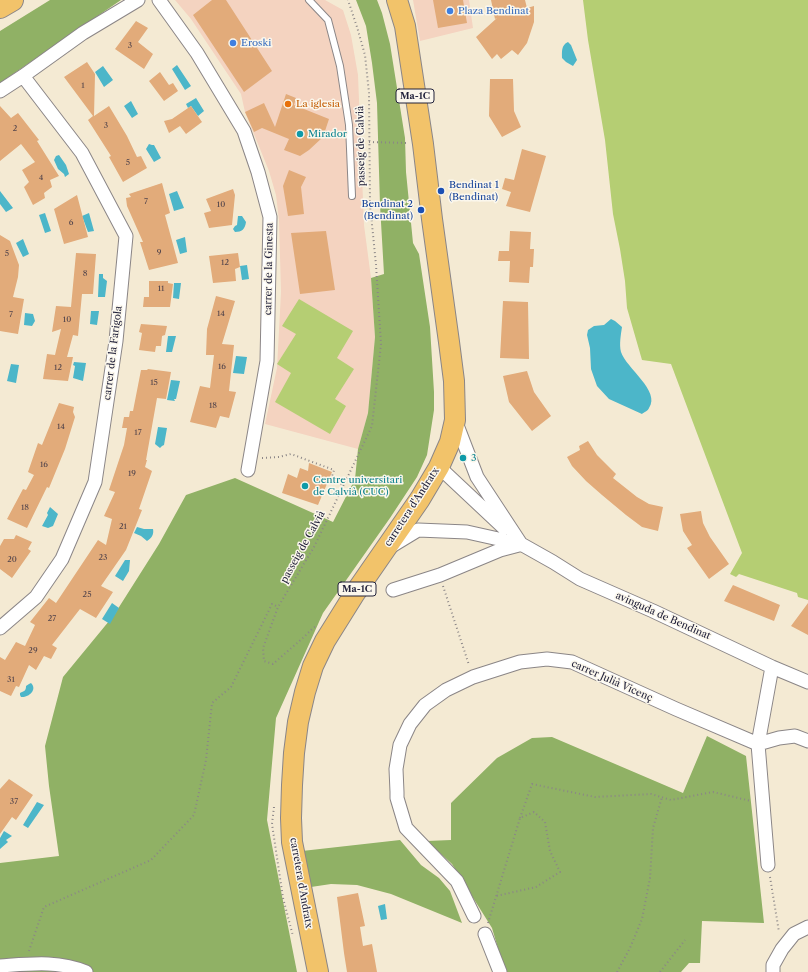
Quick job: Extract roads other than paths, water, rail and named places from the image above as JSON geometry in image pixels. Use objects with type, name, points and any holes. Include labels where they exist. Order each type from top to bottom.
[{"type":"highway","points":[[0,7],[12,0]]},
{"type":"main road","name":"carretera d'Andratx","points":[[318,972],[292,842],[291,818],[294,753],[298,722],[305,692],[313,666],[325,640],[440,467],[450,442],[455,420],[454,380],[423,144],[404,26],[397,0]]},
{"type":"street","points":[[0,92],[83,33],[138,0]]},
{"type":"street","name":"carrer de la Ginesta","points":[[159,0],[197,53],[244,131],[258,172],[270,217],[268,360],[249,464]]},
{"type":"street","name":"carrer de la Farigola","points":[[0,628],[36,597],[62,559],[95,482],[116,341],[126,236],[82,153],[23,76]]},
{"type":"street","name":"avinguda de Bendinat","points":[[455,420],[477,477],[521,544]]},
{"type":"street","name":"avinguda de Bendinat","points":[[440,467],[521,544],[580,579],[808,682]]},
{"type":"street","name":"avinguda de Bendinat","points":[[383,552],[418,530],[467,532],[521,544]]},
{"type":"street","points":[[393,590],[440,575],[500,550],[521,544]]},
{"type":"street","name":"carrer Julià Vicenç","points":[[474,916],[457,881],[406,828],[397,798],[396,769],[400,745],[410,724],[426,705],[446,690],[473,677],[520,662],[547,659],[572,662],[758,744]]},
{"type":"street","points":[[768,865],[758,744],[772,666]]},
{"type":"street","points":[[758,744],[779,738],[795,736],[808,741]]},
{"type":"street","points":[[773,972],[773,965],[782,949],[794,934],[808,927]]},
{"type":"street","points":[[485,934],[500,972]]},
{"type":"street","points":[[0,966],[29,968],[43,963],[57,964],[86,972]]},
{"type":"lane","points":[[309,0],[328,20],[340,66],[349,125],[352,196]]},
{"type":"water","points":[[568,42],[571,45],[577,60],[573,66],[562,58],[563,47]]},
{"type":"water","points":[[177,65],[191,86],[185,90],[172,69]]},
{"type":"water","points":[[103,66],[113,80],[104,87],[95,72]]},
{"type":"water","points":[[196,98],[204,111],[198,116],[191,106],[188,108],[186,104]]},
{"type":"water","points":[[131,101],[138,114],[132,118],[124,106]]},
{"type":"water","points":[[149,144],[154,145],[161,158],[154,162],[146,149]]},
{"type":"water","points":[[59,155],[66,165],[69,174],[65,177],[64,174],[58,169],[54,160],[56,156]]},
{"type":"water","points":[[0,191],[13,208],[6,212],[0,204]]},
{"type":"water","points":[[177,191],[184,208],[174,211],[169,194]]},
{"type":"water","points":[[45,213],[51,231],[45,233],[39,215]]},
{"type":"water","points":[[89,213],[94,231],[88,232],[82,216]]},
{"type":"water","points":[[238,216],[242,216],[246,222],[243,230],[235,232],[233,229],[237,225]]},
{"type":"water","points":[[185,237],[187,252],[180,254],[176,240]]},
{"type":"water","points":[[23,239],[29,254],[23,257],[16,243]]},
{"type":"water","points":[[247,265],[249,279],[242,280],[240,266]]},
{"type":"water","points":[[99,274],[103,274],[103,278],[107,281],[105,297],[98,297]]},
{"type":"water","points":[[174,283],[181,283],[179,299],[173,298]]},
{"type":"water","points":[[91,311],[99,311],[97,325],[90,324]]},
{"type":"water","points":[[25,313],[33,314],[35,321],[32,326],[24,325]]},
{"type":"water","points":[[611,319],[622,327],[620,346],[624,358],[647,387],[650,394],[651,401],[649,408],[642,414],[609,399],[597,386],[591,369],[590,348],[587,335],[588,330],[594,326],[604,325]]},
{"type":"water","points":[[168,336],[176,336],[172,352],[166,352]]},
{"type":"water","points":[[236,356],[247,357],[244,374],[233,373]]},
{"type":"water","points":[[74,362],[86,363],[83,381],[73,378],[75,366],[73,365]]},
{"type":"water","points":[[11,364],[19,365],[16,383],[7,381]]},
{"type":"water","points":[[171,380],[180,381],[176,399],[174,399],[175,401],[167,400]]},
{"type":"water","points":[[158,427],[167,428],[164,445],[160,448],[155,444]]},
{"type":"water","points":[[50,507],[58,514],[53,526],[48,528],[42,526],[48,515],[47,513]]},
{"type":"water","points":[[137,527],[153,529],[153,534],[147,541],[134,533]]},
{"type":"water","points":[[125,560],[130,560],[129,571],[123,581],[115,576]]},
{"type":"water","points":[[112,603],[119,608],[110,624],[102,619]]},
{"type":"water","points":[[31,683],[33,686],[33,691],[29,695],[21,697],[20,693],[24,691],[26,686]]},
{"type":"water","points":[[37,802],[44,805],[28,828],[23,825]]},
{"type":"water","points":[[4,831],[12,836],[6,840],[8,842],[0,849],[0,838]]},
{"type":"water","points":[[385,904],[387,919],[381,920],[378,906]]},
{"type":"place","name":"Plaza Bendinat","points":[[450,11]]},
{"type":"place","name":"Eroski","points":[[233,43]]},
{"type":"place","name":"La iglesia","points":[[288,104]]},
{"type":"place","name":"Mirador","points":[[300,134]]},
{"type":"place","name":"Bendinat 1 (Bendinat)","points":[[441,191]]},
{"type":"place","name":"Bendinat 2 (Bendinat)","points":[[421,210]]},
{"type":"place","name":"3","points":[[463,458]]},
{"type":"place","name":"Centre universitari de Calvià (CUC)","points":[[305,486]]}]
